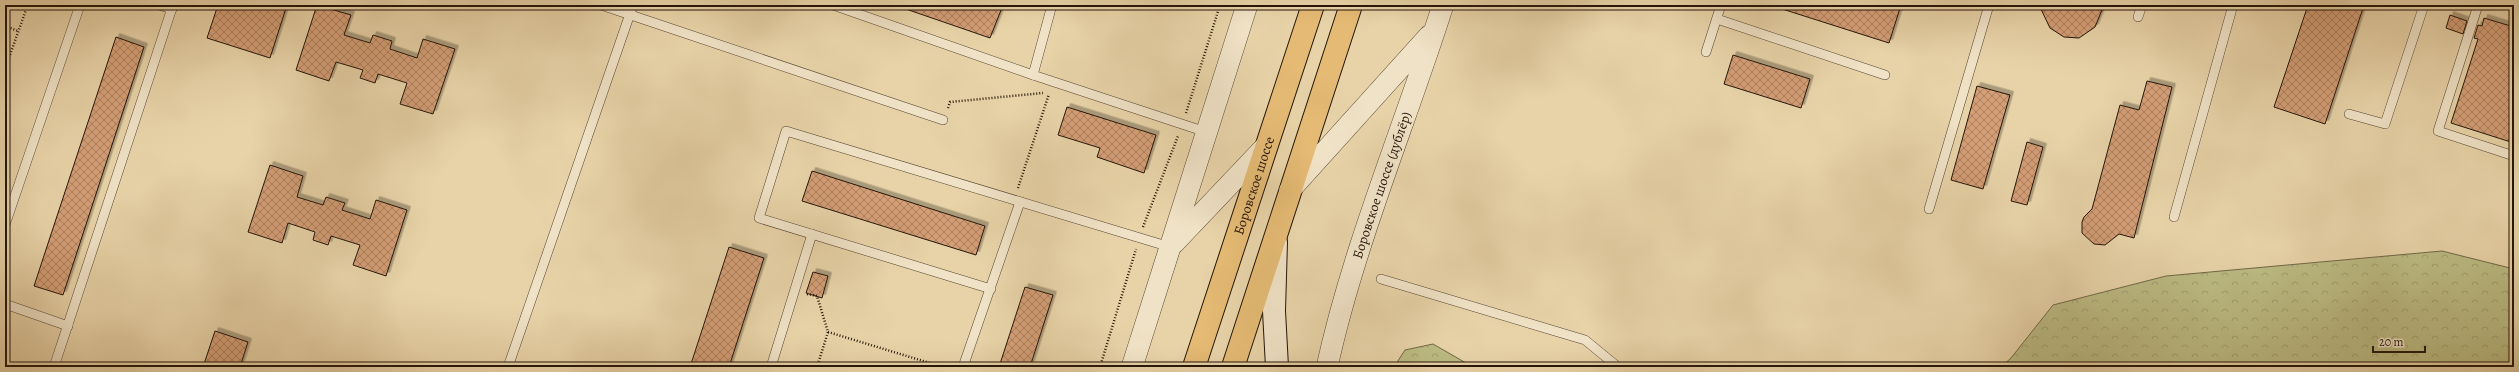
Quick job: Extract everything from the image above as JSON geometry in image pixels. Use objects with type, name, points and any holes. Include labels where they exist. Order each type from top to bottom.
[{"type":"main road","name":"Боровское шоссе","points":[[1194,367],[1313,5]]},
{"type":"main road","points":[[1233,367],[1351,5]]},
{"type":"main road","points":[[1277,232],[1274,311],[1277,367]]},
{"type":"street","points":[[1132,367],[1247,5]]},
{"type":"street","name":"Боровское шоссе (дублёр)","points":[[1327,367],[1336,325],[1363,240],[1443,5]]},
{"type":"street","points":[[1290,190],[1435,29]]},
{"type":"street","points":[[1170,247],[1267,145]]},
{"type":"lane","points":[[5,225],[80,5]]},
{"type":"lane","points":[[54,367],[172,7],[159,5]]},
{"type":"lane","points":[[601,5],[943,120]]},
{"type":"lane","points":[[508,367],[633,5]]},
{"type":"lane","points":[[833,5],[1033,75],[1206,132]]},
{"type":"lane","points":[[1033,75],[1052,5]]},
{"type":"lane","points":[[1706,52],[1721,5]]},
{"type":"lane","points":[[1929,209],[1989,5]]},
{"type":"lane","points":[[2138,17],[2142,5]]},
{"type":"lane","points":[[2174,217],[2233,5]]},
{"type":"lane","points":[[2350,114],[2385,124],[2424,5]]},
{"type":"lane","points":[[2478,5],[2438,132],[2514,156]]},
{"type":"lane","points":[[1717,19],[1885,76]]},
{"type":"lane","points":[[991,289],[759,218],[786,131],[1170,247]]},
{"type":"lane","points":[[963,367],[991,289],[1017,201]]},
{"type":"lane","points":[[771,367],[812,234]]},
{"type":"lane","points":[[1381,279],[1585,340],[1618,367]]},
{"type":"lane","points":[[5,304],[68,326]]},
{"type":"path","points":[[1100,367],[1139,238],[1182,124],[1220,5]]},
{"type":"path","points":[[5,69],[27,7]]},
{"type":"path","points":[[5,26],[18,30]]},
{"type":"path","points":[[943,120],[950,102],[1050,92],[1017,201]]},
{"type":"path","points":[[795,290],[817,296],[828,332],[817,367]]},
{"type":"path","points":[[828,332],[942,367]]},
{"type":"green space","points":[[2442,251],[2514,269],[2514,367],[2001,367],[2011,358],[2053,305],[2166,276]]},
{"type":"green space","points":[[1433,344],[1473,367],[1394,367],[1405,350]]},
{"type":"building","points":[[218,5],[287,5],[270,58],[207,38]]},
{"type":"building","points":[[317,5],[351,15],[344,35],[370,43],[373,35],[392,41],[390,49],[417,58],[423,39],[455,49],[433,114],[400,104],[407,83],[378,74],[375,83],[360,78],[363,70],[336,62],[329,81],[296,70]]},
{"type":"building","points":[[900,5],[1003,5],[990,38],[900,7]]},
{"type":"building","points":[[1780,5],[1901,5],[1889,43],[1779,8]]},
{"type":"building","points":[[2039,5],[2104,5],[2095,27],[2079,38],[2064,37],[2050,28]]},
{"type":"building","points":[[2308,5],[2364,5],[2325,124],[2274,107]]},
{"type":"building","points":[[2450,15],[2467,21],[2463,34],[2446,28]]},
{"type":"building","points":[[2484,18],[2514,27],[2514,143],[2451,123],[2478,39],[2474,38],[2478,25],[2482,26]]},
{"type":"building","points":[[116,37],[144,47],[63,295],[34,286]]},
{"type":"building","points":[[1733,55],[1810,79],[1801,108],[1724,84]]},
{"type":"building","points":[[2147,81],[2172,87],[2134,238],[2119,234],[2105,245],[2094,244],[2082,233],[2082,222],[2084,217],[2092,209],[2120,105],[2139,110]]},
{"type":"building","points":[[1977,86],[2010,95],[1983,189],[1951,180]]},
{"type":"building","points":[[1067,107],[1156,135],[1144,173],[1097,157],[1100,148],[1058,135]]},
{"type":"building","points":[[2027,142],[2043,147],[2027,205],[2011,201]]},
{"type":"building","points":[[270,165],[303,176],[297,197],[323,205],[326,197],[345,203],[342,210],[370,219],[376,200],[407,210],[386,276],[353,265],[360,245],[331,236],[328,245],[313,240],[315,232],[288,223],[282,243],[248,232]]},
{"type":"building","points":[[812,171],[985,226],[976,255],[802,201]]},
{"type":"building","points":[[729,247],[764,258],[729,367],[690,367]]},
{"type":"building","points":[[813,272],[828,276],[822,298],[806,293]]},
{"type":"building","points":[[1025,287],[1053,295],[1030,367],[999,367]]},
{"type":"building","points":[[215,331],[248,342],[240,367],[203,367]]}]
